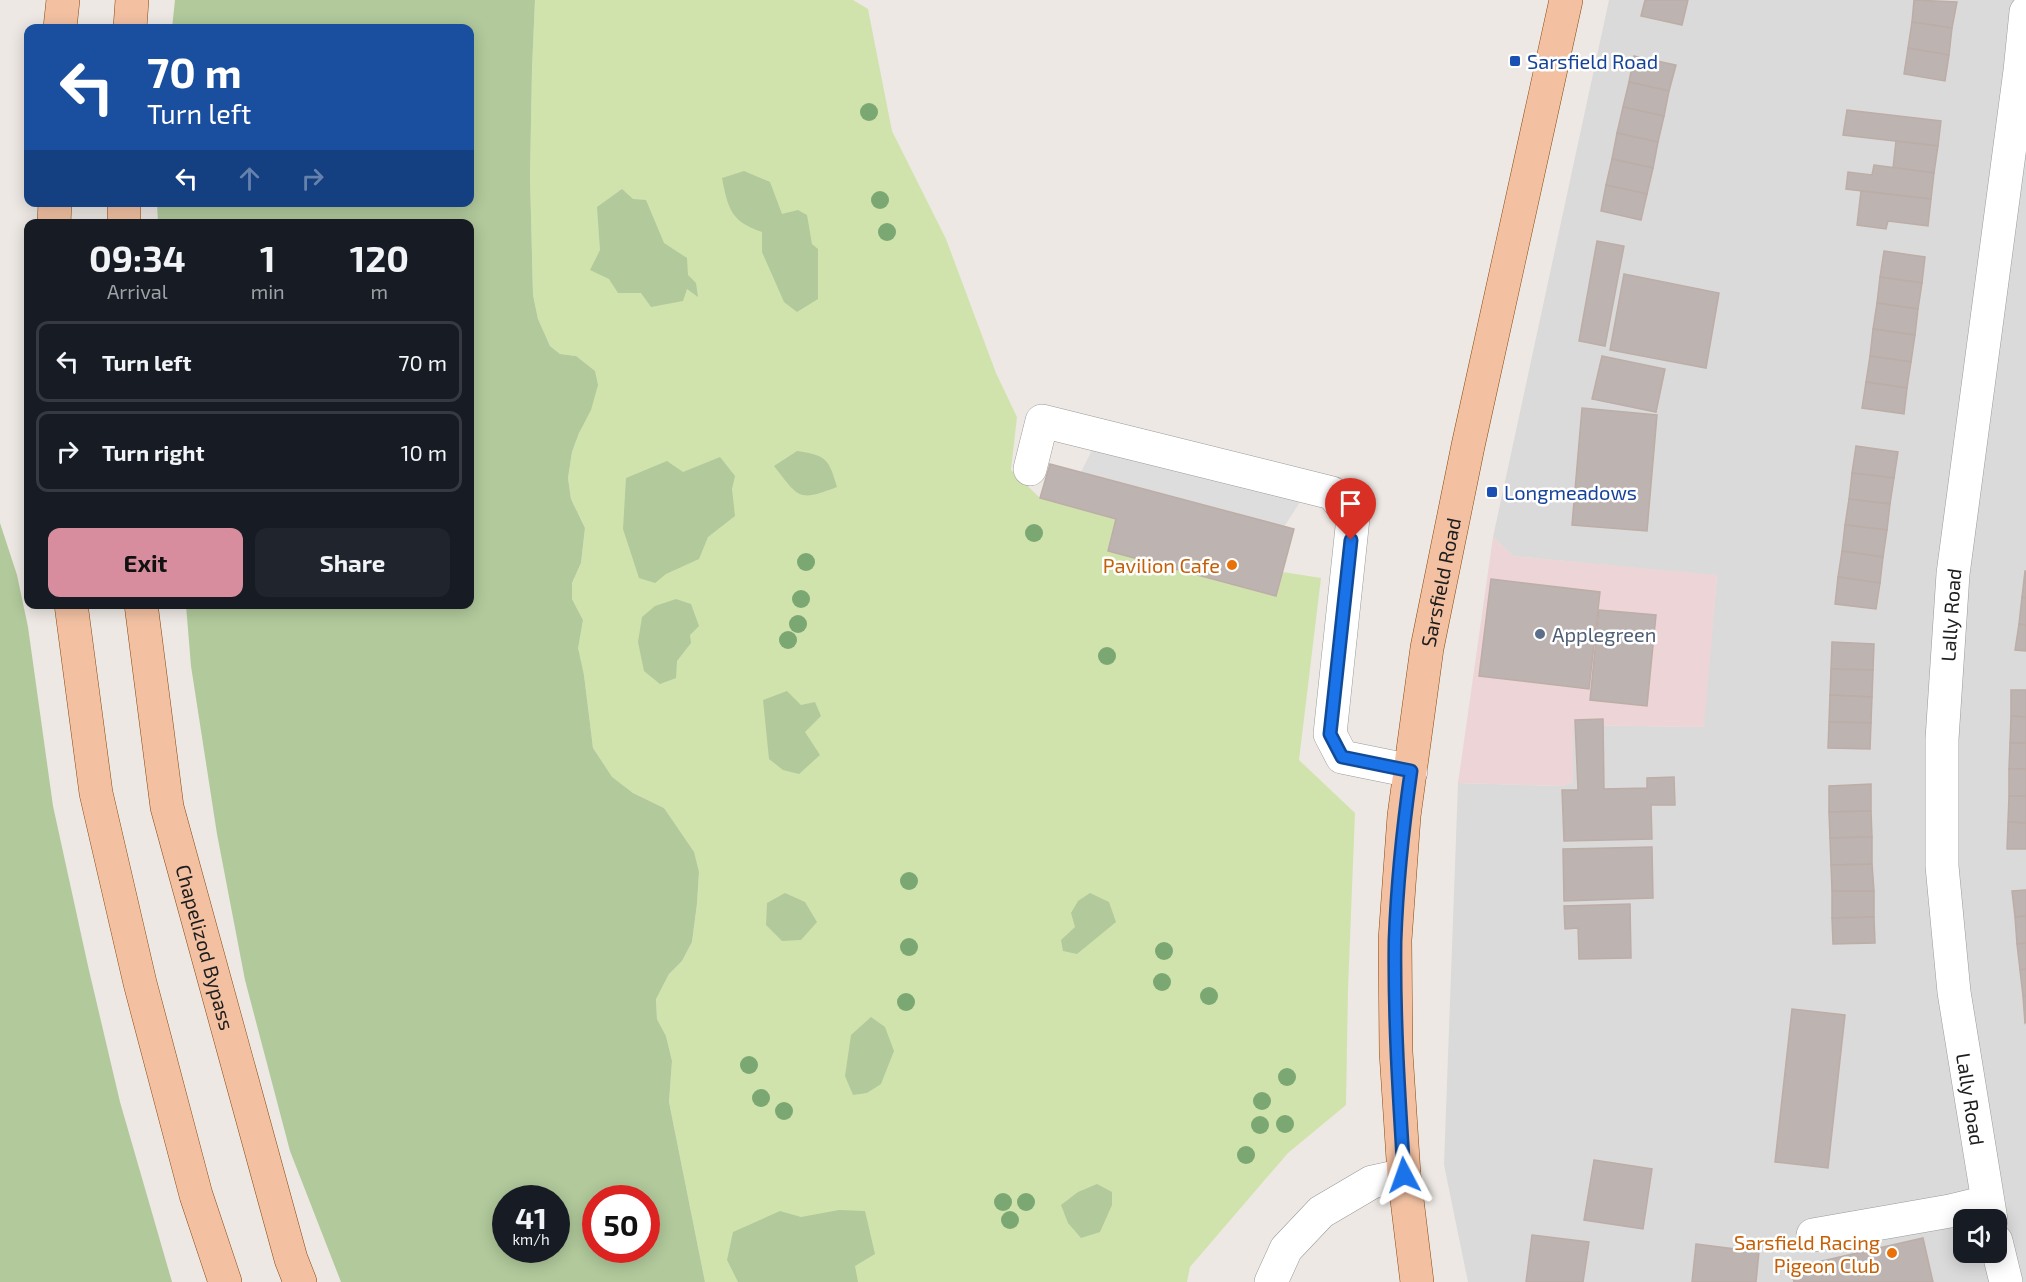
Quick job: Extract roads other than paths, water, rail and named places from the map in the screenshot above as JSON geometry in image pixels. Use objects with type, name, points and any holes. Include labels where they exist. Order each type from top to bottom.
[{"type":"main road","points":[[60,24],[63,0]]},
{"type":"main road","points":[[130,24],[132,0]]},
{"type":"main road","name":"Sarsfield Road","points":[[1417,1282],[1404,1175],[1396,1052],[1395,940],[1404,816],[1430,637],[1468,446],[1566,0]]},
{"type":"main road","points":[[72,609],[96,793],[140,983],[190,1173],[225,1282]]},
{"type":"main road","name":"Chapelizod Bypass","points":[[142,609],[167,807],[291,1259],[300,1282]]},
{"type":"street","name":"Lally Road","points":[[1989,1209],[1952,969],[1942,866],[1942,739],[1953,574],[2023,71],[2026,12]]},
{"type":"street","points":[[1030,469],[1042,421],[1332,493],[1353,518],[1330,734],[1342,757],[1411,771]]},
{"type":"street","points":[[1271,1282],[1286,1249],[1321,1212],[1372,1182],[1404,1175]]},
{"type":"street","points":[[1813,1235],[1953,1211]]},
{"type":"street","points":[[2001,1263],[2006,1282]]},
{"type":"place","name":"Sarsfield Road","points":[[1515,61]]},
{"type":"place","name":"Longmeadows","points":[[1492,492]]},
{"type":"place","name":"Pavilion Cafe","points":[[1232,565]]},
{"type":"place","name":"Applegreen","points":[[1540,634]]},
{"type":"place","name":"Sarsfield Racing Pigeon Club","points":[[1892,1253]]}]
